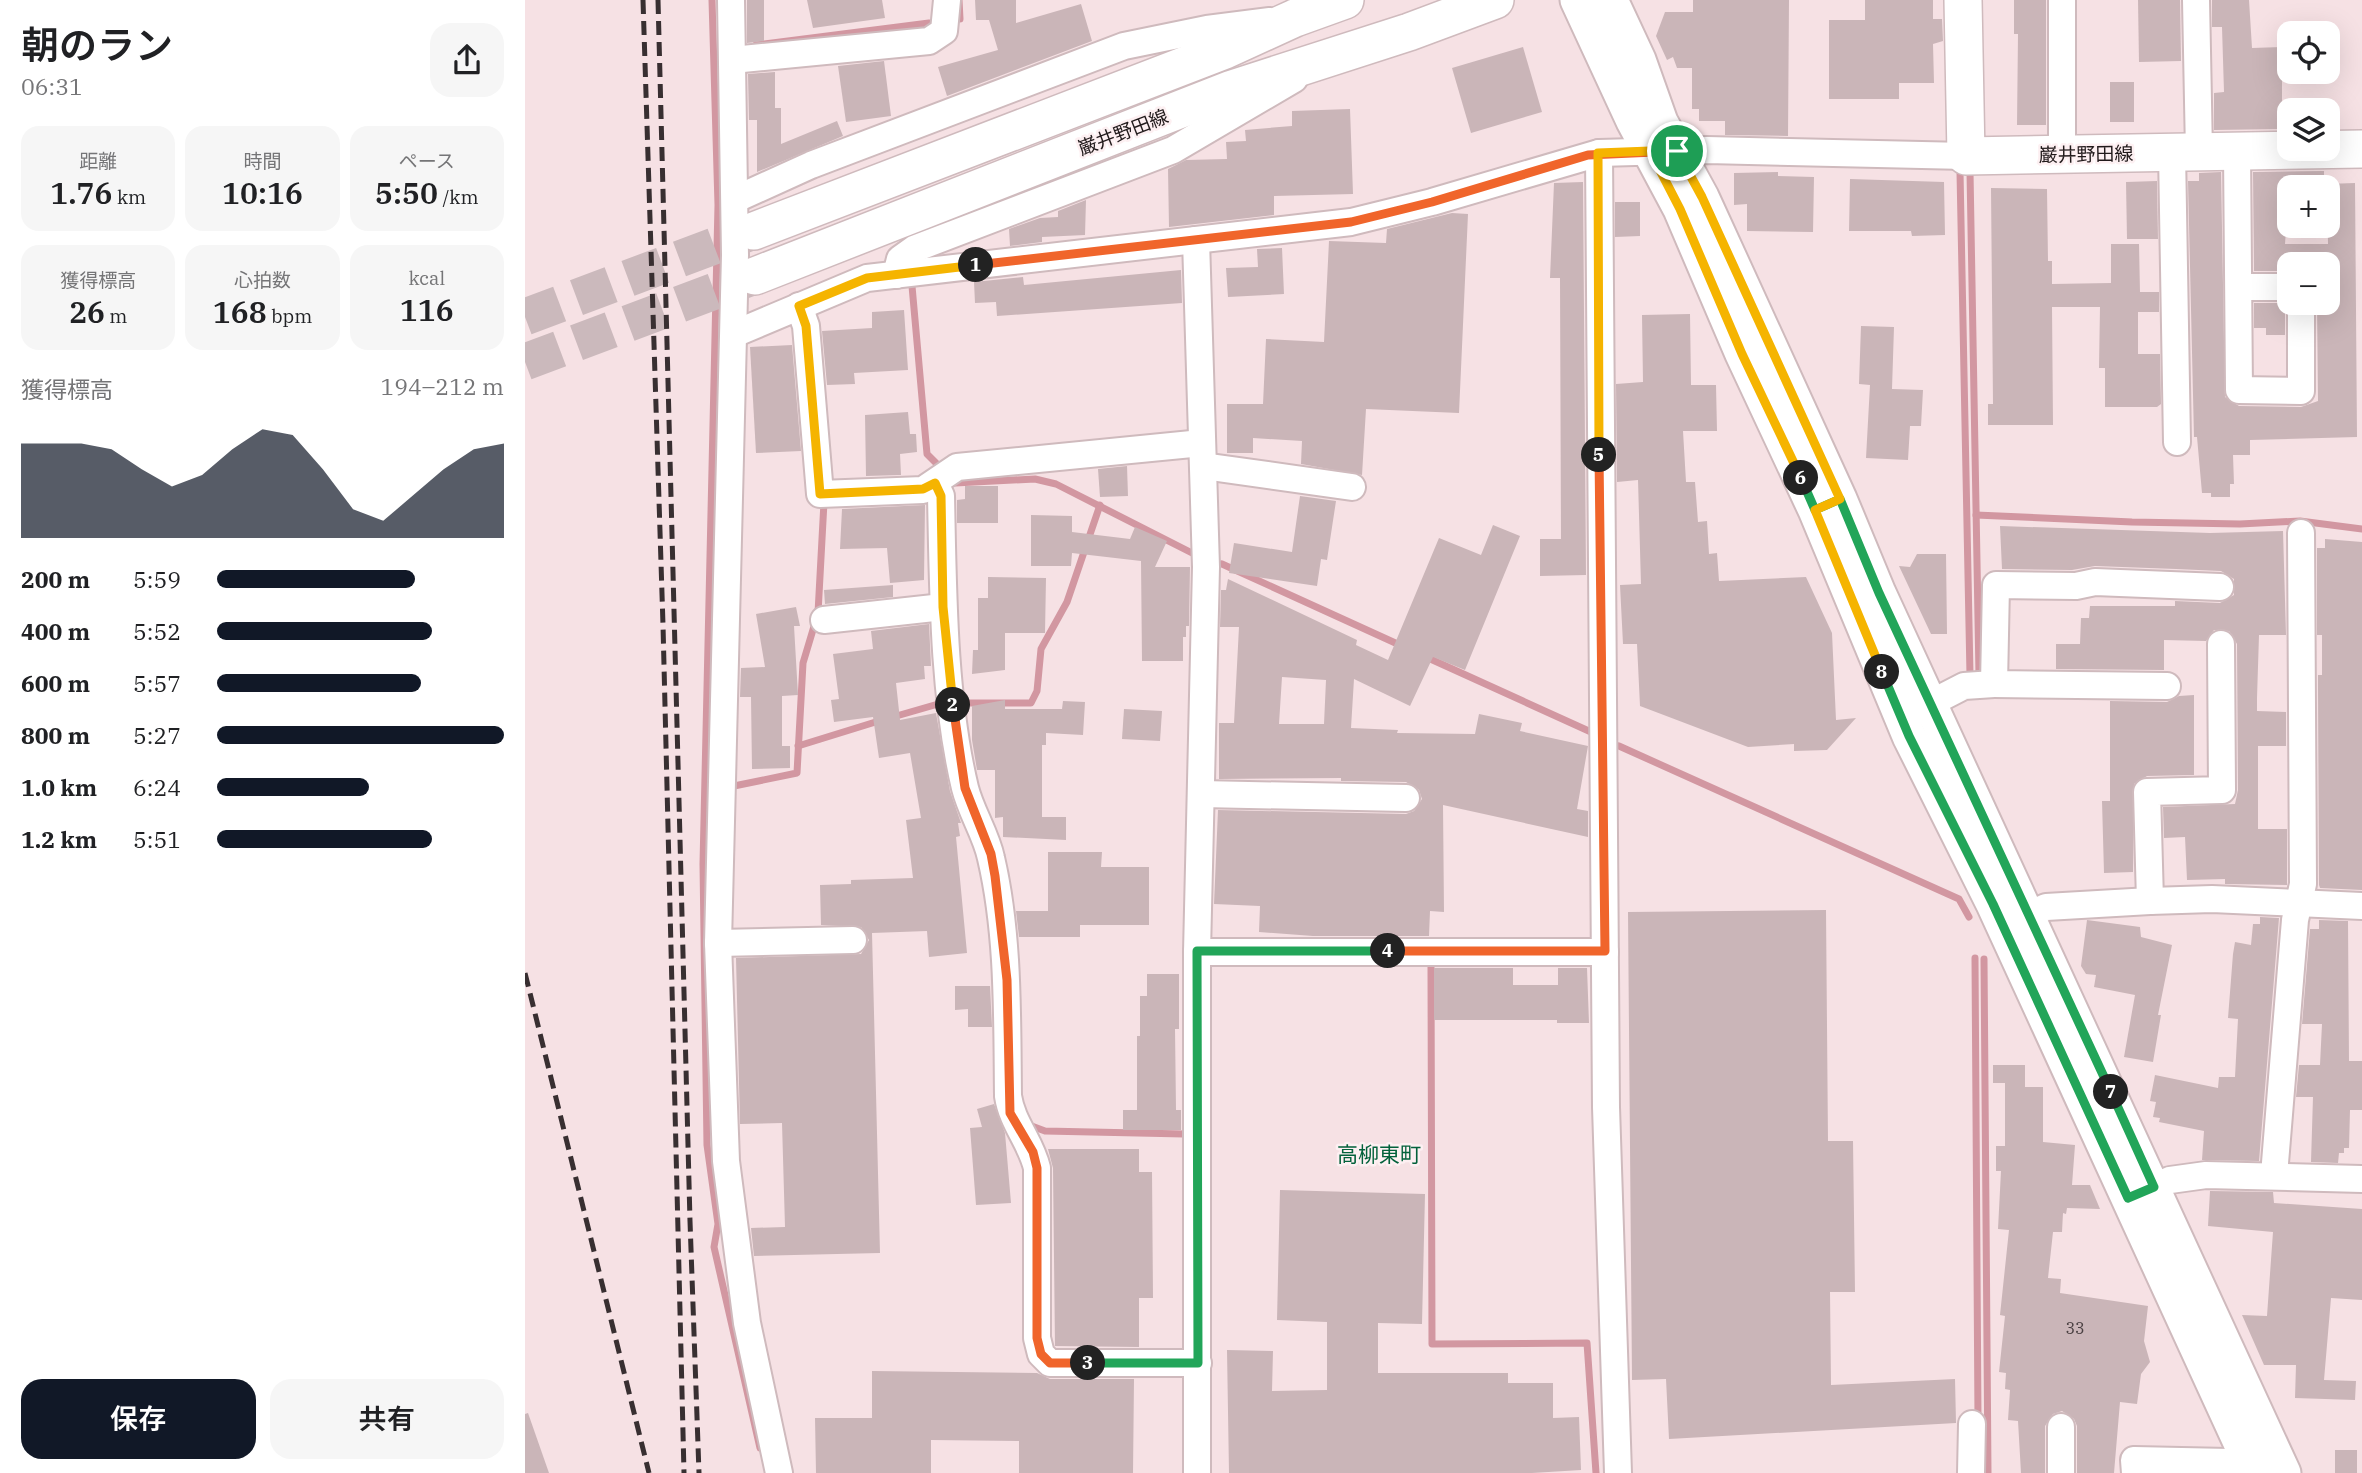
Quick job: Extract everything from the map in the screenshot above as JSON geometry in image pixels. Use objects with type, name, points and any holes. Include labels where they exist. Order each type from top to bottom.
[{"type":"main road","name":"巌井野田線","points":[[754,230],[1225,50],[1295,18],[1345,0]]},
{"type":"main road","name":"巌井野田線","points":[[755,276],[1232,89],[1322,61],[1495,0]]},
{"type":"main road","points":[[1963,0],[1966,156]]},
{"type":"main road","name":"巌井野田線","points":[[1966,156],[2362,149]]},
{"type":"street","points":[[731,0],[736,200],[718,943],[726,1161],[747,1323],[779,1473]]},
{"type":"street","points":[[732,60],[929,41],[944,31],[947,0]]},
{"type":"street","points":[[1577,0],[1663,151],[1702,197],[1827,505],[1909,736],[2017,921]]},
{"type":"street","points":[[1611,0],[1639,60],[1661,122],[1663,151]]},
{"type":"street","points":[[2061,154],[2062,0]]},
{"type":"street","points":[[2177,442],[2186,152],[2196,0]]},
{"type":"street","points":[[736,200],[811,165],[1124,47],[1207,29],[1295,18]]},
{"type":"street","points":[[896,275],[900,259],[913,248],[1173,150],[1243,111],[1322,61]]},
{"type":"street","points":[[734,334],[867,278],[1360,220],[1598,153],[1663,151],[1966,156]]},
{"type":"street","points":[[2237,151],[2239,390],[2301,391],[2301,315]]},
{"type":"street","points":[[1598,153],[1606,1107],[1618,1473]]},
{"type":"street","points":[[1196,240],[1206,567],[1197,951],[1197,1473]]},
{"type":"street","points":[[2239,288],[2277,287]]},
{"type":"street","points":[[799,306],[806,326],[820,494],[923,489],[941,482],[957,467],[1202,455],[1352,487]]},
{"type":"street","points":[[941,482],[943,607],[952,703],[965,788],[991,854],[995,876],[1007,980],[1010,1113],[1033,1152],[1037,1168],[1037,1338],[1041,1354],[1050,1363],[1198,1363]]},
{"type":"street","points":[[1827,505],[1879,593],[1931,703],[2017,921],[2193,1307],[2257,1457],[2284,1473]]},
{"type":"street","points":[[2274,1175],[2295,920],[2303,884],[2301,533]]},
{"type":"street","points":[[1994,684],[1996,585],[2076,586],[2095,582],[2220,587]]},
{"type":"street","points":[[1879,593],[1891,656],[1923,730],[1909,736]]},
{"type":"street","points":[[824,620],[943,607]]},
{"type":"street","points":[[2150,901],[2147,792],[2222,790],[2221,644]]},
{"type":"street","points":[[1931,703],[1964,686],[2167,686]]},
{"type":"street","points":[[1201,794],[1406,798]]},
{"type":"street","points":[[2017,921],[2046,907],[2150,901],[2300,901],[2362,906]]},
{"type":"street","points":[[718,943],[853,940]]},
{"type":"street","points":[[1197,951],[1605,951]]},
{"type":"street","points":[[2141,1193],[2187,1176],[2274,1175],[2362,1179]]},
{"type":"street","points":[[1971,1473],[1972,1424]]},
{"type":"street","points":[[2061,1427],[2061,1473]]},
{"type":"street","points":[[2135,1473],[2134,1460],[2229,1462],[2257,1457]]},
{"type":"building","points":[[747,0],[764,0],[764,41],[747,43]]},
{"type":"building","points":[[807,0],[882,0],[885,18],[813,28]]},
{"type":"building","points":[[975,0],[1016,0],[1016,23],[1081,4],[1092,41],[947,96],[938,67],[998,50],[989,20],[976,20]]},
{"type":"building","points":[[1693,0],[1789,0],[1788,136],[1725,135],[1725,121],[1699,121],[1699,109],[1692,109],[1692,68],[1677,68],[1673,57],[1667,60],[1656,36],[1665,12],[1693,12]]},
{"type":"building","points":[[1865,0],[1933,0],[1933,19],[1942,19],[1943,41],[1933,44],[1934,83],[1899,83],[1899,99],[1829,99],[1829,20],[1865,20]]},
{"type":"building","points":[[2014,0],[2046,0],[2046,125],[2017,125],[2018,34],[2014,34]]},
{"type":"building","points":[[2138,0],[2180,0],[2181,61],[2139,62]]},
{"type":"building","points":[[2212,0],[2249,0],[2252,48],[2277,47],[2277,84],[2282,84],[2282,98],[2277,98],[2277,129],[2214,130],[2214,93],[2224,92],[2222,27],[2212,27]]},
{"type":"building","points":[[1523,47],[1542,112],[1471,133],[1452,68]]},
{"type":"building","points":[[884,61],[891,116],[846,122],[838,66]]},
{"type":"building","points":[[775,72],[775,108],[781,108],[781,144],[837,121],[843,136],[757,172],[757,120],[749,120],[748,74]]},
{"type":"building","points":[[2110,82],[2134,82],[2134,122],[2110,122]]},
{"type":"building","points":[[1350,109],[1353,194],[1274,196],[1274,215],[1169,227],[1168,169],[1186,160],[1227,159],[1226,142],[1246,141],[1245,130],[1292,126],[1292,111]]},
{"type":"building","points":[[2324,171],[2324,175],[2277,175],[2277,238],[2285,238],[2285,244],[2328,244],[2328,238],[2340,238],[2340,184],[2355,183],[2357,437],[2250,440],[2250,455],[2233,455],[2234,484],[2230,484],[2230,497],[2211,497],[2211,493],[2202,493],[2197,437],[2194,437],[2188,181],[2199,181],[2199,173],[2221,172],[2225,397],[2239,406],[2301,407],[2318,401],[2317,315],[2340,315],[2340,252],[2277,252],[2277,271],[2254,271],[2253,172]]},
{"type":"building","points":[[1778,172],[1778,176],[1814,177],[1813,232],[1747,231],[1747,204],[1734,205],[1734,173]]},
{"type":"building","points":[[1850,179],[1944,182],[1945,235],[1912,236],[1911,231],[1849,231]]},
{"type":"building","points":[[2157,181],[2158,239],[2127,239],[2126,182]]},
{"type":"building","points":[[1583,182],[1586,575],[1540,576],[1540,539],[1561,539],[1560,278],[1550,278],[1554,183]]},
{"type":"building","points":[[1991,188],[2047,189],[2048,261],[2052,261],[2052,284],[2111,283],[2111,244],[2139,244],[2140,292],[2159,292],[2159,312],[2138,312],[2138,354],[2160,354],[2161,404],[2157,407],[2105,407],[2105,368],[2099,368],[2100,307],[2052,307],[2053,425],[1988,425],[1988,404],[1993,404]]},
{"type":"building","points":[[1086,200],[1085,235],[1042,237],[1042,242],[1010,246],[1009,229],[1040,218],[1058,217],[1058,211]]},
{"type":"building","points":[[1615,202],[1640,202],[1640,236],[1615,237]]},
{"type":"building","points":[[1452,213],[1468,214],[1459,413],[1366,409],[1362,475],[1301,464],[1302,441],[1253,438],[1253,453],[1227,453],[1227,404],[1263,404],[1266,339],[1324,342],[1329,241],[1386,243],[1387,229]]},
{"type":"building","points":[[1282,248],[1284,294],[1228,297],[1226,268],[1258,267],[1257,249]]},
{"type":"building","points":[[1181,270],[1182,303],[997,316],[996,302],[975,303],[974,282],[1023,277],[1024,285]]},
{"type":"building","points":[[2254,303],[2277,303],[2277,315],[2285,315],[2285,335],[2266,335],[2266,328],[2254,328]]},
{"type":"building","points":[[904,310],[908,370],[854,373],[855,384],[827,385],[822,331],[872,328],[872,312]]},
{"type":"building","points":[[1690,314],[1691,385],[1716,385],[1717,431],[1683,431],[1686,482],[1695,482],[1698,522],[1707,521],[1709,554],[1717,553],[1719,581],[1806,577],[1832,633],[1836,720],[1856,718],[1827,750],[1794,751],[1794,744],[1748,747],[1640,706],[1637,644],[1623,644],[1620,585],[1641,584],[1638,480],[1617,482],[1616,384],[1643,382],[1642,315]]},
{"type":"building","points":[[1861,326],[1894,327],[1892,389],[1923,390],[1921,426],[1910,426],[1908,460],[1866,458],[1870,385],[1859,384]]},
{"type":"building","points":[[792,345],[801,451],[756,453],[750,347]]},
{"type":"building","points":[[908,412],[910,434],[916,434],[917,452],[900,454],[901,475],[866,476],[865,415]]},
{"type":"building","points":[[1127,466],[1128,496],[1100,497],[1098,469]]},
{"type":"building","points":[[965,486],[998,486],[998,523],[957,523],[957,500],[965,499]]},
{"type":"building","points":[[1300,496],[1336,501],[1327,560],[1321,559],[1317,586],[1229,573],[1234,543],[1292,552]]},
{"type":"building","points":[[925,505],[924,580],[890,583],[887,548],[840,549],[842,509]]},
{"type":"building","points":[[1031,515],[1072,516],[1072,532],[1130,539],[1135,527],[1167,541],[1155,567],[1190,567],[1189,626],[1186,626],[1186,637],[1183,637],[1183,661],[1142,661],[1141,561],[1072,553],[1071,566],[1031,566]]},
{"type":"building","points":[[1493,525],[1520,536],[1465,670],[1433,657],[1410,706],[1354,679],[1351,728],[1398,730],[1397,733],[1475,734],[1479,714],[1522,723],[1520,731],[1588,746],[1577,809],[1588,811],[1588,837],[1443,805],[1444,912],[1430,911],[1429,936],[1313,936],[1259,932],[1260,906],[1214,904],[1218,810],[1406,814],[1414,811],[1422,799],[1419,790],[1406,782],[1341,781],[1341,778],[1219,779],[1219,723],[1234,723],[1239,627],[1220,627],[1221,590],[1226,590],[1228,579],[1357,640],[1356,645],[1388,660],[1439,538],[1481,555]],"holes":[[[1282,677],[1326,680],[1324,724],[1279,724]]]},
{"type":"building","points":[[2000,526],[2210,533],[2283,531],[2286,635],[2259,635],[2257,711],[2286,712],[2286,746],[2258,746],[2258,829],[2287,829],[2287,885],[2225,884],[2225,879],[2187,880],[2185,837],[2164,838],[2163,807],[2235,804],[2238,790],[2237,644],[2229,631],[2214,630],[2206,641],[2164,640],[2164,670],[2056,669],[2056,644],[2080,644],[2081,618],[2089,618],[2090,606],[2175,606],[2175,601],[2220,603],[2234,595],[2234,579],[2221,571],[2176,569],[2095,566],[2072,570],[2002,569]]},
{"type":"building","points":[[2325,539],[2362,542],[2362,890],[2320,888],[2319,885],[2318,675],[2322,675],[2322,635],[2317,635],[2317,548],[2325,548]]},
{"type":"building","points":[[1917,554],[1946,554],[1947,634],[1931,634],[1899,566],[1910,567]]},
{"type":"building","points":[[988,577],[1046,578],[1045,633],[1005,633],[1005,670],[972,674],[973,650],[978,650],[978,598],[988,598]]},
{"type":"building","points":[[893,585],[893,597],[825,604],[824,590]]},
{"type":"building","points":[[796,607],[800,626],[794,626],[798,695],[782,696],[782,746],[790,746],[790,768],[752,769],[751,697],[740,697],[741,668],[765,667],[756,614]]},
{"type":"building","points":[[929,624],[931,666],[924,666],[925,679],[896,683],[900,720],[936,713],[950,791],[961,823],[958,823],[960,836],[956,837],[967,953],[929,957],[927,931],[872,933],[880,1253],[754,1256],[751,1228],[785,1227],[782,1123],[740,1124],[736,958],[861,954],[869,940],[861,927],[821,925],[820,885],[851,884],[851,880],[913,878],[906,820],[921,818],[910,753],[879,758],[873,717],[834,722],[831,700],[839,699],[833,654],[873,649],[871,631]]},
{"type":"building","points":[[2194,695],[2194,775],[2147,776],[2134,784],[2133,872],[2104,873],[2102,801],[2110,801],[2110,701],[2167,702],[2179,696]]},
{"type":"building","points":[[1005,700],[1005,709],[1062,709],[1063,701],[1085,702],[1083,735],[1046,733],[1046,745],[1042,745],[1042,817],[1066,817],[1066,840],[1003,837],[1003,817],[995,818],[995,770],[977,770],[972,740],[972,706]]},
{"type":"building","points":[[1124,709],[1162,711],[1160,741],[1122,739]]},
{"type":"building","points":[[1048,852],[1102,852],[1101,867],[1149,867],[1149,925],[1080,925],[1080,937],[1019,937],[1016,911],[1048,911]]},
{"type":"building","points":[[1826,910],[1828,1141],[1853,1141],[1855,1292],[1830,1292],[1831,1385],[1955,1379],[1956,1423],[1669,1439],[1666,1379],[1632,1380],[1628,912]]},
{"type":"building","points":[[2260,917],[2279,918],[2259,1161],[2202,1160],[2204,1131],[2159,1122],[2160,1118],[2153,1117],[2156,1102],[2150,1101],[2155,1075],[2218,1088],[2219,1077],[2235,1077],[2238,1019],[2228,1018],[2233,954],[2235,942],[2251,945],[2253,924],[2260,924]]},
{"type":"building","points":[[2087,920],[2140,927],[2141,937],[2172,945],[2158,1015],[2161,1015],[2153,1062],[2124,1057],[2135,995],[2094,987],[2096,975],[2086,974],[2081,966]]},
{"type":"building","points":[[2319,920],[2348,921],[2349,1061],[2362,1061],[2362,1110],[2350,1110],[2349,1148],[2344,1148],[2344,1153],[2339,1153],[2338,1163],[2311,1162],[2313,1097],[2296,1097],[2299,1065],[2320,1065],[2322,1024],[2302,1024],[2310,929],[2319,929]]},
{"type":"building","points":[[1434,968],[1513,968],[1513,985],[1558,985],[1558,968],[1587,968],[1589,1023],[1557,1023],[1557,1020],[1434,1020]]},
{"type":"building","points":[[1147,974],[1179,974],[1179,1029],[1175,1029],[1176,1110],[1181,1110],[1181,1130],[1123,1130],[1123,1110],[1137,1110],[1137,1036],[1140,1036],[1140,996],[1147,996]]},
{"type":"building","points":[[955,986],[990,986],[992,1027],[968,1027],[968,1009],[955,1010]]},
{"type":"building","points":[[1993,1065],[2025,1065],[2025,1087],[2043,1087],[2043,1142],[2075,1145],[2072,1185],[2090,1185],[2100,1209],[2067,1208],[2066,1214],[2063,1213],[2062,1232],[2053,1232],[2048,1278],[2061,1279],[2060,1293],[2148,1306],[2144,1341],[2150,1362],[2141,1374],[2137,1404],[2120,1402],[2114,1473],[2077,1473],[2077,1426],[2074,1419],[2062,1411],[2053,1414],[2045,1426],[2045,1473],[2021,1473],[2018,1421],[2008,1420],[2010,1390],[2005,1389],[2006,1373],[1999,1372],[2005,1316],[2000,1315],[2009,1230],[1998,1229],[2001,1171],[1996,1171],[1996,1146],[2005,1146],[2005,1083],[1993,1083]]},
{"type":"building","points":[[994,1104],[1005,1133],[1011,1203],[976,1205],[970,1128],[982,1127],[977,1109]]},
{"type":"building","points":[[1048,1149],[1139,1149],[1139,1172],[1152,1172],[1153,1298],[1139,1298],[1139,1347],[1055,1346],[1053,1168]]},
{"type":"building","points":[[1280,1190],[1425,1194],[1422,1324],[1378,1323],[1378,1373],[1508,1373],[1508,1383],[1553,1383],[1553,1418],[1579,1417],[1581,1470],[1532,1473],[1229,1473],[1227,1350],[1273,1351],[1272,1391],[1327,1390],[1327,1322],[1277,1320]]},
{"type":"building","points":[[2210,1191],[2273,1192],[2274,1203],[2362,1209],[2362,1300],[2331,1298],[2324,1380],[2356,1381],[2355,1400],[2295,1398],[2296,1365],[2264,1365],[2242,1315],[2267,1316],[2273,1232],[2208,1226]]},
{"type":"building","points":[[872,1371],[1037,1373],[1050,1379],[1134,1379],[1133,1473],[1019,1473],[1019,1441],[931,1440],[931,1473],[816,1473],[815,1418],[872,1418]]},
{"type":"building","points":[[528,1413],[549,1473],[525,1473],[525,1414]]},
{"type":"building","points":[[2335,1450],[2357,1450],[2357,1473],[2335,1473]]},
{"type":"waterway","points":[[712,0],[718,205],[703,864],[707,1145],[718,1224],[714,1247],[760,1448]]},
{"type":"waterway","points":[[954,19],[960,19],[959,0]]},
{"type":"waterway","points":[[756,45],[929,23]]},
{"type":"waterway","points":[[1965,167],[1960,172],[1970,675]]},
{"type":"waterway","points":[[1965,168],[1970,172],[1979,674]]},
{"type":"waterway","points":[[912,286],[927,454],[944,471]]},
{"type":"waterway","points":[[952,480],[955,483],[1035,479],[1056,484],[1198,556]]},
{"type":"waterway","points":[[734,786],[797,773],[803,663],[818,613],[824,502],[827,502]]},
{"type":"waterway","points":[[957,703],[1031,703],[1037,691],[1041,649],[1067,602],[1100,505]]},
{"type":"waterway","points":[[1976,515],[2132,522],[2240,524],[2300,521],[2362,529]]},
{"type":"waterway","points":[[1222,564],[1402,646]]},
{"type":"waterway","points":[[1426,657],[1591,732]]},
{"type":"waterway","points":[[893,717],[945,702]]},
{"type":"waterway","points":[[798,746],[882,720]]},
{"type":"waterway","points":[[1619,746],[1959,899],[1969,917]]},
{"type":"waterway","points":[[1975,958],[1978,1420]]},
{"type":"waterway","points":[[1984,959],[1988,1473]]},
{"type":"waterway","points":[[1431,966],[1432,1344],[1587,1343],[1596,1473]]},
{"type":"waterway","points":[[1029,1125],[1045,1131],[1184,1134]]},
{"type":"tunnel","points":[[525,317],[754,231]]},
{"type":"tunnel","points":[[525,362],[755,276]]},
{"type":"railway","points":[[643,0],[663,625],[684,1473]]},
{"type":"railway","points":[[658,0],[699,1473]]},
{"type":"railway","points":[[525,973],[649,1473]]},
{"type":"district","name":"高柳東町","points":[[1379,1155]]},
{"type":"route","points":[[1677,151],[1650,151],[1610,152],[1598,153],[1588,155],[1401,211],[1332,225],[867,278],[799,306],[806,326],[820,494],[923,489],[935,483],[941,496],[943,607],[952,700],[965,788],[991,854],[995,876],[1007,980],[1008,1096],[1010,1113],[1033,1152],[1037,1168],[1037,1338],[1041,1354],[1050,1363],[1198,1363],[1197,951],[1605,951],[1598,153],[1650,151],[1680,209],[1742,354],[1815,510],[1840,499],[1879,593],[2154,1187],[2128,1198],[1993,904],[1909,736],[1815,510],[1840,499],[1702,197],[1677,151]]}]
